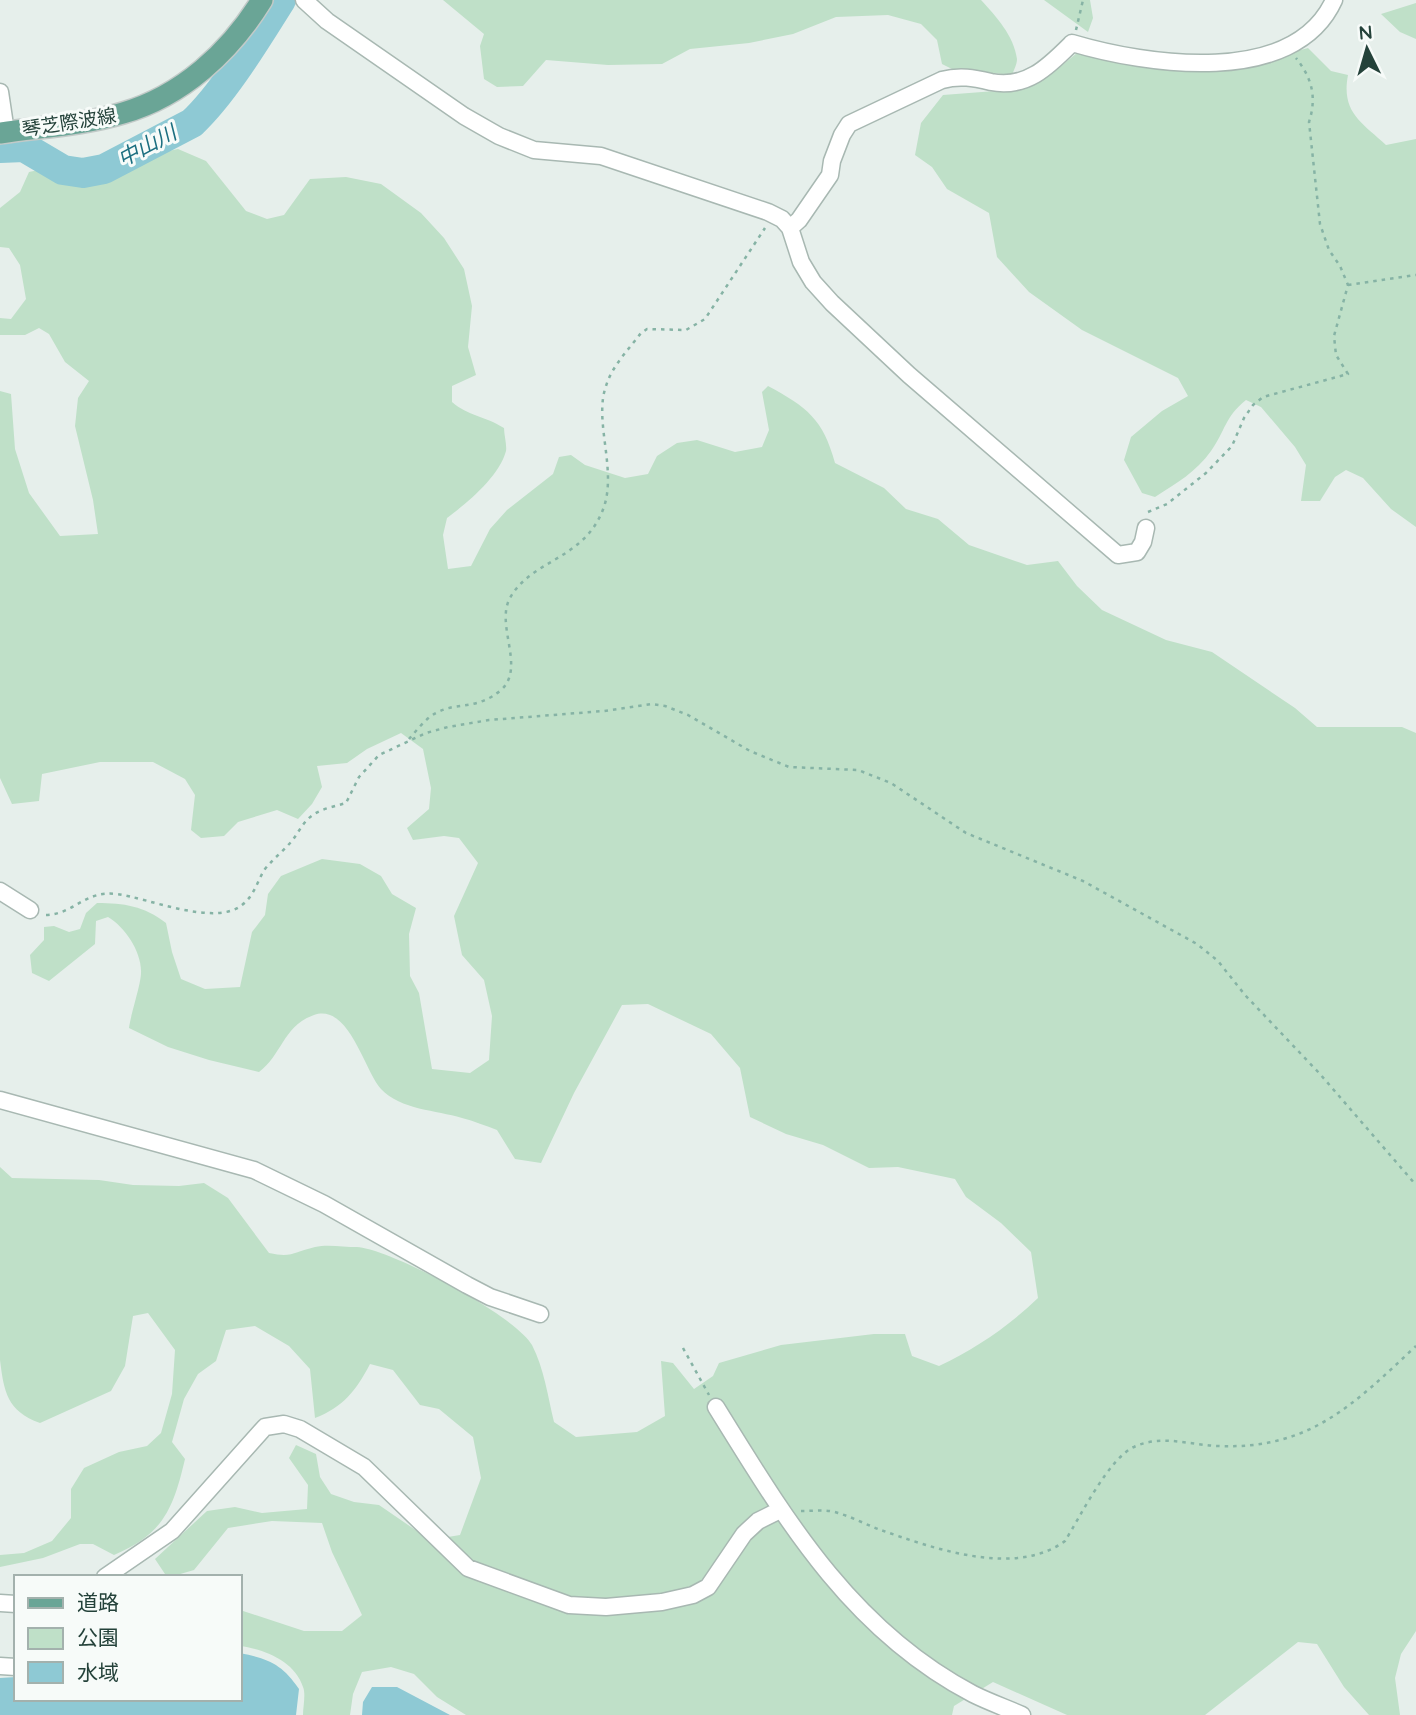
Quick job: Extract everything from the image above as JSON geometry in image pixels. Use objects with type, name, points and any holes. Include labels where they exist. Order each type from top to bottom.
[{"type":"main road","name":"琴芝際波線","points":[[3,132],[115,115],[176,89],[220,54],[262,0]]},
{"type":"street","points":[[304,0],[327,21],[464,116],[499,136],[534,150],[601,156],[782,219],[790,228],[801,262],[813,282],[832,303],[909,375],[1118,555],[1137,552],[1143,542],[1146,528]]},
{"type":"street","points":[[790,228],[799,220],[830,175],[838,144],[849,124],[954,76],[997,83],[1016,83],[1032,78],[1072,43],[1144,60],[1190,63],[1246,59],[1288,47],[1317,26],[1327,15],[1334,0]]},
{"type":"street","points":[[0,92],[3,132]]},
{"type":"street","points":[[0,891],[30,909]]},
{"type":"street","points":[[0,1100],[254,1170],[324,1204],[490,1297],[540,1314]]},
{"type":"street","points":[[716,1407],[780,1510],[838,1587],[901,1646],[933,1670],[974,1695],[1022,1715]]},
{"type":"street","points":[[109,1575],[172,1531],[265,1427],[284,1424],[311,1434],[365,1466],[468,1568],[569,1605],[606,1607],[662,1602],[693,1595],[708,1587],[744,1534],[758,1521],[780,1510]]},
{"type":"path","points":[[1072,43],[1083,0]]},
{"type":"path","points":[[1146,528],[1146,515],[1151,509],[1167,504],[1206,473],[1232,446],[1253,405],[1264,397],[1348,374],[1336,355],[1334,335],[1348,285],[1329,250],[1318,214],[1309,121],[1314,93],[1307,75],[1288,47]]},
{"type":"path","points":[[407,741],[437,712],[480,704],[503,689],[511,673],[506,620],[509,599],[531,574],[581,543],[601,516],[608,481],[604,388],[612,372],[641,332],[647,329],[686,330],[705,319],[773,215]]},
{"type":"path","points":[[1348,285],[1416,275]]},
{"type":"path","points":[[30,909],[45,915],[54,915],[89,896],[107,893],[185,911],[232,911],[243,905],[254,891],[264,870],[292,841],[307,820],[321,810],[346,803],[359,777],[369,765],[379,755],[407,741],[462,724],[651,704],[665,706],[688,715],[750,751],[789,767],[809,770],[858,770],[891,783],[966,833],[1083,881],[1197,944],[1218,961],[1245,995],[1320,1074],[1416,1185]]},
{"type":"path","points":[[780,1510],[837,1512],[878,1529],[953,1552],[1006,1559],[1053,1550],[1065,1541],[1118,1458],[1133,1447],[1152,1441],[1169,1440],[1219,1446],[1254,1444],[1316,1428],[1359,1400],[1416,1346]]},
{"type":"path","points":[[683,1349],[716,1407]]},
{"type":"green space","points":[[443,0],[981,0],[1008,34],[1017,61],[1012,75],[952,69],[942,64],[937,40],[921,24],[888,15],[836,17],[793,34],[749,43],[690,49],[662,64],[608,65],[546,60],[523,86],[497,87],[484,79],[480,46],[484,34]]},
{"type":"green space","points":[[1044,0],[1090,0],[1093,18],[1088,32]]},
{"type":"green space","points":[[1416,3],[1416,39],[1400,32],[1381,14]]},
{"type":"green space","points":[[1308,48],[1331,71],[1348,75],[1347,98],[1350,107],[1361,122],[1386,145],[1416,139],[1416,527],[1391,509],[1363,478],[1346,470],[1335,477],[1320,501],[1301,501],[1306,465],[1295,447],[1261,407],[1246,400],[1229,419],[1211,451],[1192,471],[1155,497],[1142,493],[1124,460],[1131,437],[1162,411],[1188,396],[1178,378],[1082,330],[1029,292],[997,257],[989,213],[947,189],[932,167],[915,155],[921,123],[943,95],[1021,89],[1049,76],[1077,53],[1135,64],[1267,59]]},
{"type":"green space","points":[[178,149],[206,161],[246,211],[267,219],[284,215],[310,179],[346,177],[381,184],[421,213],[444,238],[464,269],[472,306],[468,347],[476,375],[452,386],[452,402],[504,428],[506,449],[490,480],[447,518],[443,535],[448,569],[471,566],[490,529],[507,510],[553,474],[559,457],[571,455],[585,465],[625,478],[648,474],[657,456],[677,443],[697,440],[735,452],[762,447],[769,430],[762,392],[768,386],[812,416],[825,435],[835,463],[884,488],[906,509],[938,519],[969,545],[1027,565],[1058,561],[1077,586],[1102,610],[1166,640],[1212,652],[1295,708],[1317,727],[1402,727],[1416,733],[1416,1631],[1401,1654],[1395,1678],[1400,1715],[1369,1715],[1344,1687],[1317,1644],[1298,1642],[1205,1715],[1067,1715],[993,1682],[954,1706],[952,1715],[466,1715],[437,1697],[414,1674],[391,1667],[362,1672],[353,1694],[350,1715],[303,1715],[304,1690],[293,1670],[268,1653],[242,1646],[242,1611],[304,1631],[342,1631],[362,1615],[332,1552],[322,1523],[272,1521],[228,1528],[194,1570],[177,1575],[166,1575],[155,1559],[207,1511],[235,1507],[262,1513],[307,1509],[308,1485],[289,1458],[296,1445],[316,1454],[320,1477],[331,1494],[354,1502],[379,1505],[430,1540],[460,1535],[481,1478],[473,1437],[439,1409],[420,1405],[393,1370],[370,1364],[348,1397],[315,1418],[310,1369],[289,1346],[255,1326],[226,1330],[216,1361],[198,1374],[184,1399],[172,1442],[185,1459],[176,1493],[155,1529],[131,1547],[114,1555],[93,1544],[80,1544],[43,1558],[0,1567],[0,1555],[24,1553],[52,1541],[71,1518],[71,1489],[84,1468],[119,1452],[147,1446],[161,1433],[172,1394],[175,1350],[148,1313],[133,1316],[125,1366],[111,1391],[40,1423],[20,1413],[9,1399],[0,1360],[0,1167],[12,1178],[99,1180],[133,1185],[179,1186],[204,1183],[228,1198],[269,1253],[288,1255],[315,1247],[357,1247],[423,1271],[479,1302],[521,1333],[532,1345],[540,1363],[554,1422],[576,1437],[637,1432],[665,1416],[661,1361],[673,1363],[694,1389],[713,1376],[719,1363],[781,1345],[874,1334],[905,1334],[912,1356],[939,1366],[991,1336],[1038,1298],[1031,1252],[1001,1223],[966,1197],[955,1179],[898,1167],[869,1168],[823,1145],[786,1134],[750,1117],[740,1068],[711,1034],[648,1004],[622,1005],[574,1093],[541,1163],[515,1159],[497,1130],[466,1119],[409,1105],[389,1096],[375,1080],[346,1028],[337,1019],[326,1014],[314,1015],[296,1026],[259,1072],[168,1047],[129,1028],[141,978],[141,965],[131,941],[108,917],[96,921],[95,944],[49,981],[32,973],[30,955],[44,940],[44,927],[54,926],[69,932],[80,929],[86,913],[97,903],[116,904],[142,909],[166,923],[181,979],[205,989],[240,987],[252,932],[265,915],[268,894],[281,876],[322,859],[360,864],[381,876],[392,894],[416,908],[409,934],[410,976],[419,993],[432,1069],[470,1073],[489,1060],[492,1016],[484,980],[462,955],[454,916],[478,863],[459,838],[444,836],[413,840],[407,828],[429,809],[431,788],[423,749],[401,733],[367,749],[347,763],[317,766],[322,787],[312,804],[298,819],[277,810],[238,822],[224,836],[201,838],[191,830],[195,795],[185,779],[153,762],[100,762],[42,774],[39,801],[12,804],[0,778],[0,391],[11,394],[15,449],[29,493],[60,536],[98,534],[93,500],[75,426],[78,398],[89,381],[65,362],[49,334],[39,328],[25,335],[0,335],[0,318],[11,319],[26,299],[20,265],[9,248],[0,247],[0,208],[20,192],[29,172],[43,169],[73,180],[111,176],[159,153]]},
{"type":"water","points":[[242,1654],[267,1660],[281,1668],[299,1689],[296,1715],[0,1715],[0,1678],[14,1677],[14,1701],[242,1701]]},
{"type":"water","points":[[372,1687],[397,1687],[450,1715],[362,1715],[363,1702]]},
{"type":"waterway","name":"中山川","points":[[0,148],[24,147],[63,170],[83,173],[104,169],[192,123],[228,81],[281,0]]}]
